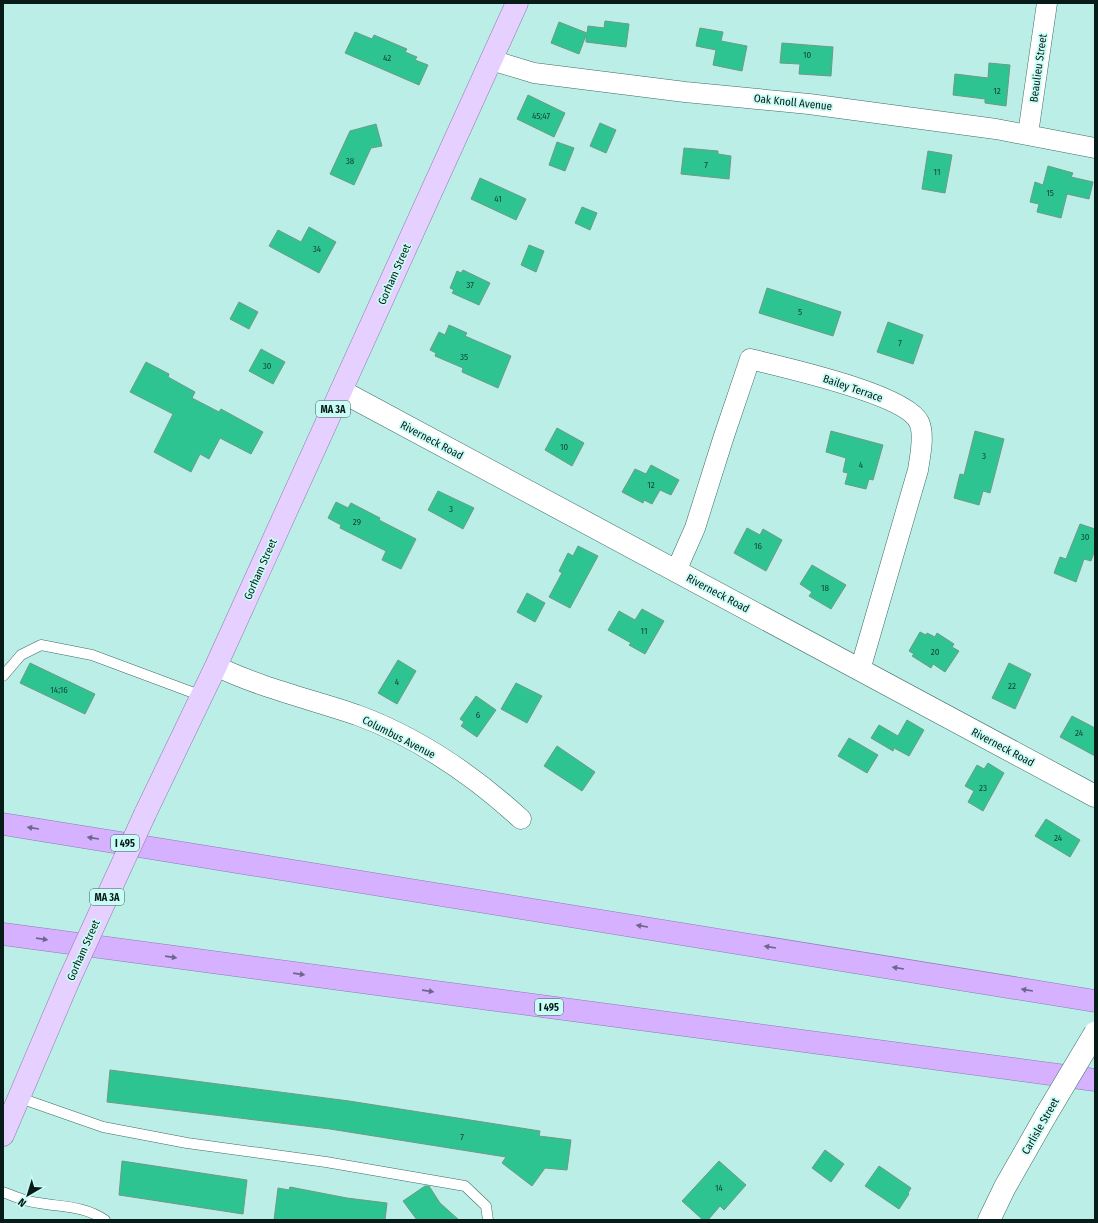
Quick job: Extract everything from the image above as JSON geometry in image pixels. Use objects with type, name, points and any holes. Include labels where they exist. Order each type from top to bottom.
[{"type":"highway","name":"I 495","points":[[3,824],[1095,1001]]},
{"type":"highway","name":"I 495","points":[[3,934],[1095,1080]]},
{"type":"main road","name":"Gorham Street","points":[[3,1135],[12,1106],[69,980],[145,814],[216,666],[517,3]]},
{"type":"main road","name":"Riverneck Road","points":[[341,391],[1095,796]]},
{"type":"main road","name":"Carlisle Street","points":[[989,1220],[1005,1188],[1046,1115],[1095,1034]]},
{"type":"street","name":"Beaulieu Street","points":[[1028,134],[1047,3]]},
{"type":"street","name":"Oak Knoll Avenue","points":[[491,60],[534,73],[670,91],[777,99],[1028,134],[1095,148]]},
{"type":"street","name":"Bailey Terrace","points":[[676,571],[695,528],[722,439],[750,359],[838,382],[896,403],[914,415],[919,423],[921,437],[918,470],[860,670]]},
{"type":"street","name":"Columbus Avenue","points":[[216,666],[250,682],[359,716],[401,735],[468,776],[521,819]]},
{"type":"lane","points":[[3,676],[21,655],[41,645],[92,655],[202,696]]},
{"type":"lane","points":[[12,1106],[103,1127],[187,1143],[326,1162],[465,1186],[486,1206],[488,1220]]},
{"type":"lane","points":[[3,1192],[28,1201],[72,1207],[87,1211],[105,1220]]},
{"type":"building","points":[[605,21],[629,24],[626,47],[586,42],[586,35],[579,54],[551,43],[559,22],[587,33],[588,26],[604,28]]},
{"type":"building","points":[[700,28],[723,32],[721,41],[747,46],[742,71],[713,65],[716,50],[696,46]]},
{"type":"building","points":[[355,32],[372,39],[374,35],[407,49],[405,52],[417,57],[415,60],[428,65],[419,85],[345,53]]},
{"type":"building","points":[[782,43],[833,47],[831,76],[799,74],[800,64],[780,63]]},
{"type":"building","points":[[989,63],[1010,65],[1006,106],[985,103],[985,99],[953,95],[955,74],[988,78]]},
{"type":"building","points":[[528,95],[565,113],[554,137],[517,119]]},
{"type":"building","points":[[600,123],[616,130],[606,153],[590,146]]},
{"type":"building","points":[[376,124],[382,146],[371,148],[354,185],[330,174],[350,131]]},
{"type":"building","points":[[557,142],[574,148],[565,171],[549,165]]},
{"type":"building","points":[[684,148],[718,151],[718,154],[731,156],[729,179],[681,174]]},
{"type":"building","points":[[928,151],[952,155],[945,193],[922,189]]},
{"type":"building","points":[[1048,166],[1073,173],[1071,177],[1093,182],[1089,199],[1067,194],[1061,218],[1037,212],[1039,204],[1030,202],[1035,182],[1043,185]]},
{"type":"building","points":[[480,178],[526,199],[516,220],[471,199]]},
{"type":"building","points":[[582,207],[597,213],[590,230],[575,223]]},
{"type":"building","points":[[309,227],[336,242],[319,273],[269,246],[278,230],[301,242]]},
{"type":"building","points":[[529,245],[544,251],[536,272],[521,265]]},
{"type":"building","points":[[463,270],[490,283],[479,305],[452,293],[454,290],[450,288],[457,271],[461,273]]},
{"type":"building","points":[[767,288],[841,312],[833,336],[759,313]]},
{"type":"building","points":[[239,302],[258,312],[249,329],[230,319]]},
{"type":"building","points":[[888,322],[923,335],[913,364],[877,352]]},
{"type":"building","points":[[449,325],[467,333],[465,336],[511,356],[498,388],[462,372],[463,368],[435,356],[436,353],[430,350],[439,332],[445,335]]},
{"type":"building","points":[[261,349],[285,362],[273,384],[249,371]]},
{"type":"building","points":[[146,362],[169,374],[168,377],[195,392],[192,398],[219,412],[221,409],[263,432],[251,454],[220,438],[209,459],[200,454],[191,472],[154,452],[173,414],[130,392]]},
{"type":"building","points":[[557,428],[584,443],[572,466],[545,450]]},
{"type":"building","points":[[831,431],[883,445],[873,480],[869,479],[866,489],[845,484],[848,473],[843,472],[846,458],[826,452]]},
{"type":"building","points":[[975,431],[1004,439],[990,493],[983,491],[979,505],[954,498],[960,474],[964,475]]},
{"type":"building","points":[[651,465],[679,480],[671,495],[660,490],[652,504],[644,500],[643,503],[622,492],[635,469],[646,474]]},
{"type":"building","points":[[438,491],[474,508],[463,529],[428,510]]},
{"type":"building","points":[[336,502],[348,508],[351,503],[380,518],[379,520],[416,539],[401,569],[382,560],[386,551],[340,528],[341,525],[328,518]]},
{"type":"building","points":[[1080,524],[1095,529],[1095,550],[1091,561],[1084,559],[1076,582],[1054,573],[1060,557],[1066,559]]},
{"type":"building","points":[[747,528],[760,535],[763,529],[782,540],[766,571],[734,553]]},
{"type":"building","points":[[578,546],[598,556],[570,608],[549,597],[562,573],[559,571],[568,553],[573,556]]},
{"type":"building","points":[[812,565],[846,585],[831,609],[809,596],[812,592],[800,584]]},
{"type":"building","points":[[527,593],[545,603],[535,622],[517,612]]},
{"type":"building","points":[[642,609],[664,621],[645,654],[629,645],[631,643],[608,630],[619,611],[635,620]]},
{"type":"building","points":[[920,632],[926,635],[927,633],[935,637],[937,633],[954,644],[952,647],[959,651],[945,672],[933,664],[931,668],[912,656],[914,654],[909,651]]},
{"type":"building","points":[[398,660],[416,671],[397,704],[378,693]]},
{"type":"building","points":[[30,663],[95,694],[85,714],[20,683]]},
{"type":"building","points":[[1009,663],[1031,674],[1015,709],[992,698]]},
{"type":"building","points":[[516,683],[542,696],[527,723],[501,709]]},
{"type":"building","points":[[476,696],[496,710],[477,737],[461,726],[464,722],[460,719]]},
{"type":"building","points":[[1072,716],[1095,728],[1095,756],[1060,737]]},
{"type":"building","points":[[907,720],[924,730],[909,756],[894,748],[893,751],[871,738],[879,725],[898,736]]},
{"type":"building","points":[[849,738],[878,755],[867,773],[838,756]]},
{"type":"building","points":[[557,746],[595,772],[582,791],[544,766]]},
{"type":"building","points":[[988,763],[1004,773],[983,811],[968,802],[974,791],[965,786],[977,765],[984,769]]},
{"type":"building","points":[[1046,819],[1080,840],[1070,857],[1035,836]]},
{"type":"building","points":[[110,1070],[349,1101],[540,1131],[539,1136],[571,1140],[567,1170],[545,1168],[532,1186],[502,1163],[506,1157],[330,1129],[107,1102]]},
{"type":"building","points":[[825,1150],[844,1164],[831,1182],[812,1168]]},
{"type":"building","points":[[122,1161],[247,1180],[243,1214],[119,1195]]},
{"type":"building","points":[[719,1161],[746,1185],[724,1210],[720,1206],[708,1220],[703,1220],[682,1201]]},
{"type":"building","points":[[879,1166],[911,1188],[908,1193],[909,1194],[899,1209],[865,1186]]},
{"type":"building","points":[[425,1186],[429,1186],[440,1203],[459,1220],[417,1220],[403,1201]]},
{"type":"building","points":[[290,1187],[347,1198],[387,1203],[385,1220],[274,1220],[278,1188],[289,1190]]}]
